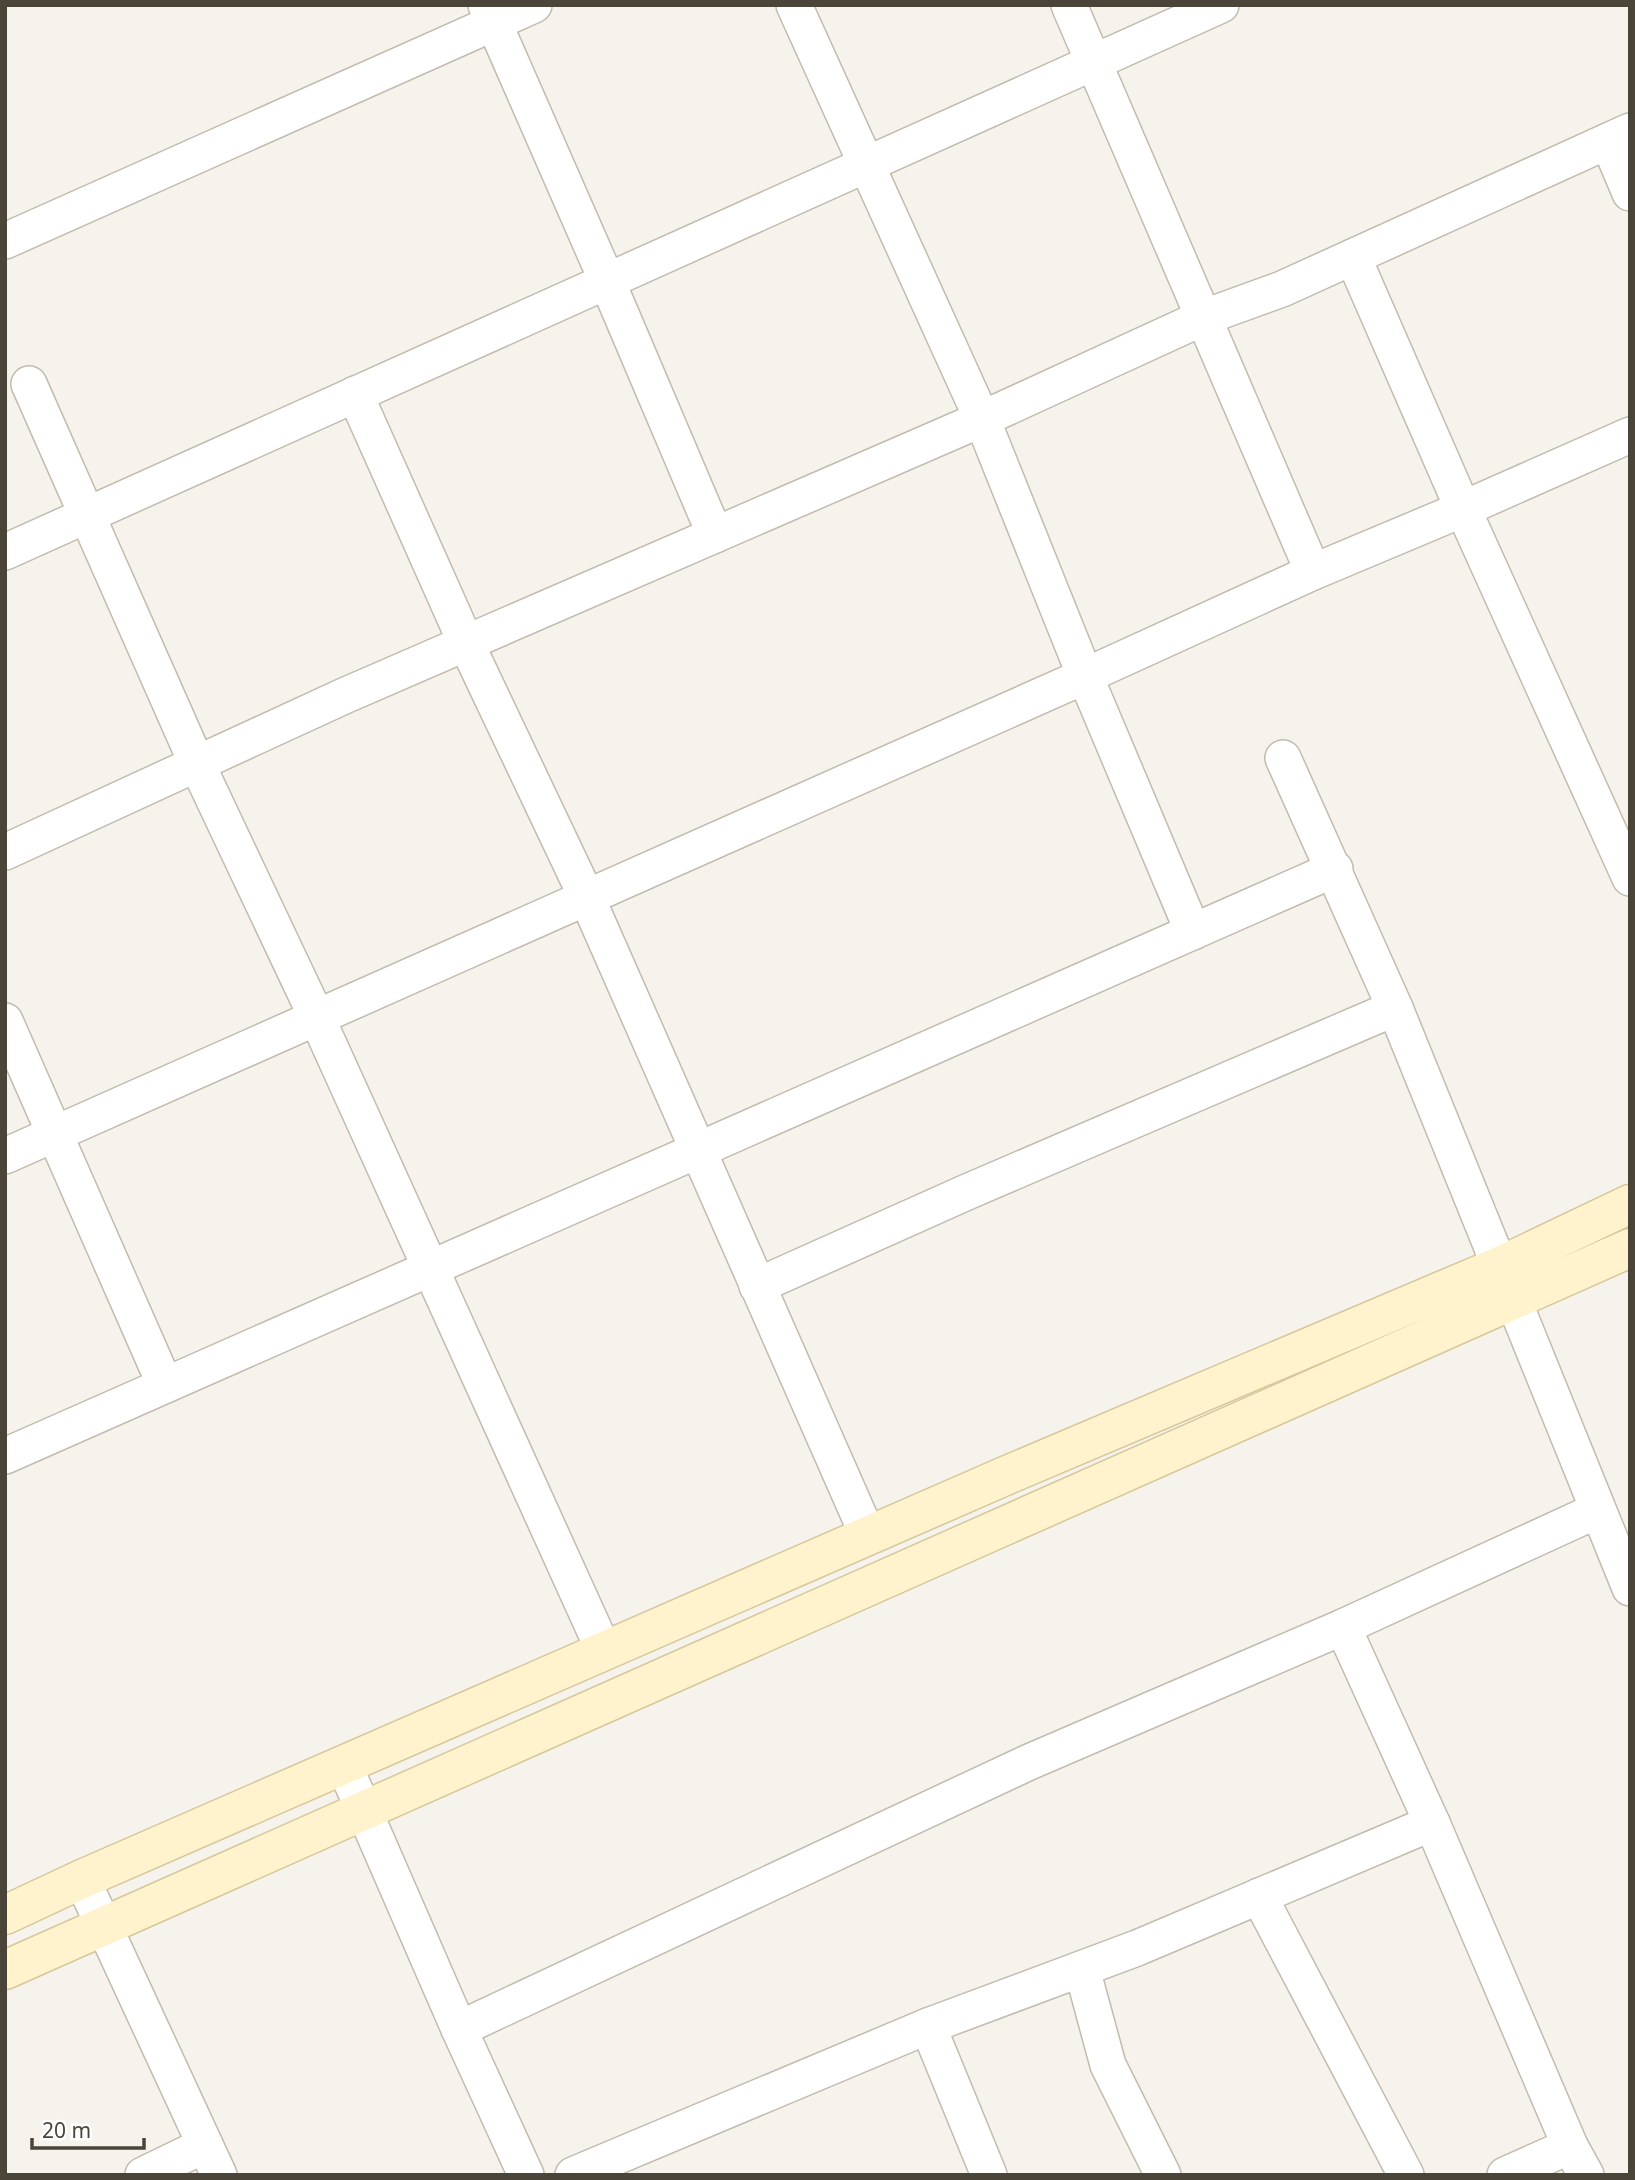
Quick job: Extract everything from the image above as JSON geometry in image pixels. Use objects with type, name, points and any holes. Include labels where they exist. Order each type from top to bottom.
[{"type":"street","points":[[5,241],[490,14],[534,5]]},
{"type":"street","points":[[794,5],[982,419],[1085,676],[1193,932]]},
{"type":"street","points":[[1069,5],[1313,572]]},
{"type":"street","points":[[5,552],[1221,5]]},
{"type":"street","points":[[490,14],[715,535]]},
{"type":"street","points":[[5,852],[466,643],[982,419],[1202,318],[1282,289],[1619,136],[1630,193]]},
{"type":"street","points":[[1353,257],[1463,509],[1630,878]]},
{"type":"street","points":[[29,384],[197,764],[317,1018],[604,1651]]},
{"type":"street","points":[[355,394],[466,643],[587,898],[868,1536]]},
{"type":"street","points":[[5,1156],[1313,572],[1630,435]]},
{"type":"street","points":[[1283,758],[1395,1008],[1630,1588]]},
{"type":"street","points":[[5,1456],[1335,869]]},
{"type":"street","points":[[757,1286],[967,1192],[1395,1008]]},
{"type":"street","points":[[5,1021],[165,1385]]},
{"type":"street","points":[[5,1970],[365,1810],[1506,1282],[1630,1204]]},
{"type":"street","points":[[5,1915],[868,1536],[1506,1282],[1630,1248]]},
{"type":"street","points":[[459,2028],[1027,1763],[1343,1627],[1598,1510]]},
{"type":"street","points":[[1343,1627],[1433,1823],[1578,2161],[1505,2175]]},
{"type":"street","points":[[344,1765],[526,2175]]},
{"type":"street","points":[[573,2175],[928,2026],[1138,1948],[1433,1823]]},
{"type":"street","points":[[82,1879],[212,2160],[143,2175]]},
{"type":"street","points":[[1259,1896],[1406,2175]]},
{"type":"street","points":[[1082,1969],[1108,2065],[1163,2175]]},
{"type":"street","points":[[928,2026],[989,2175]]}]
